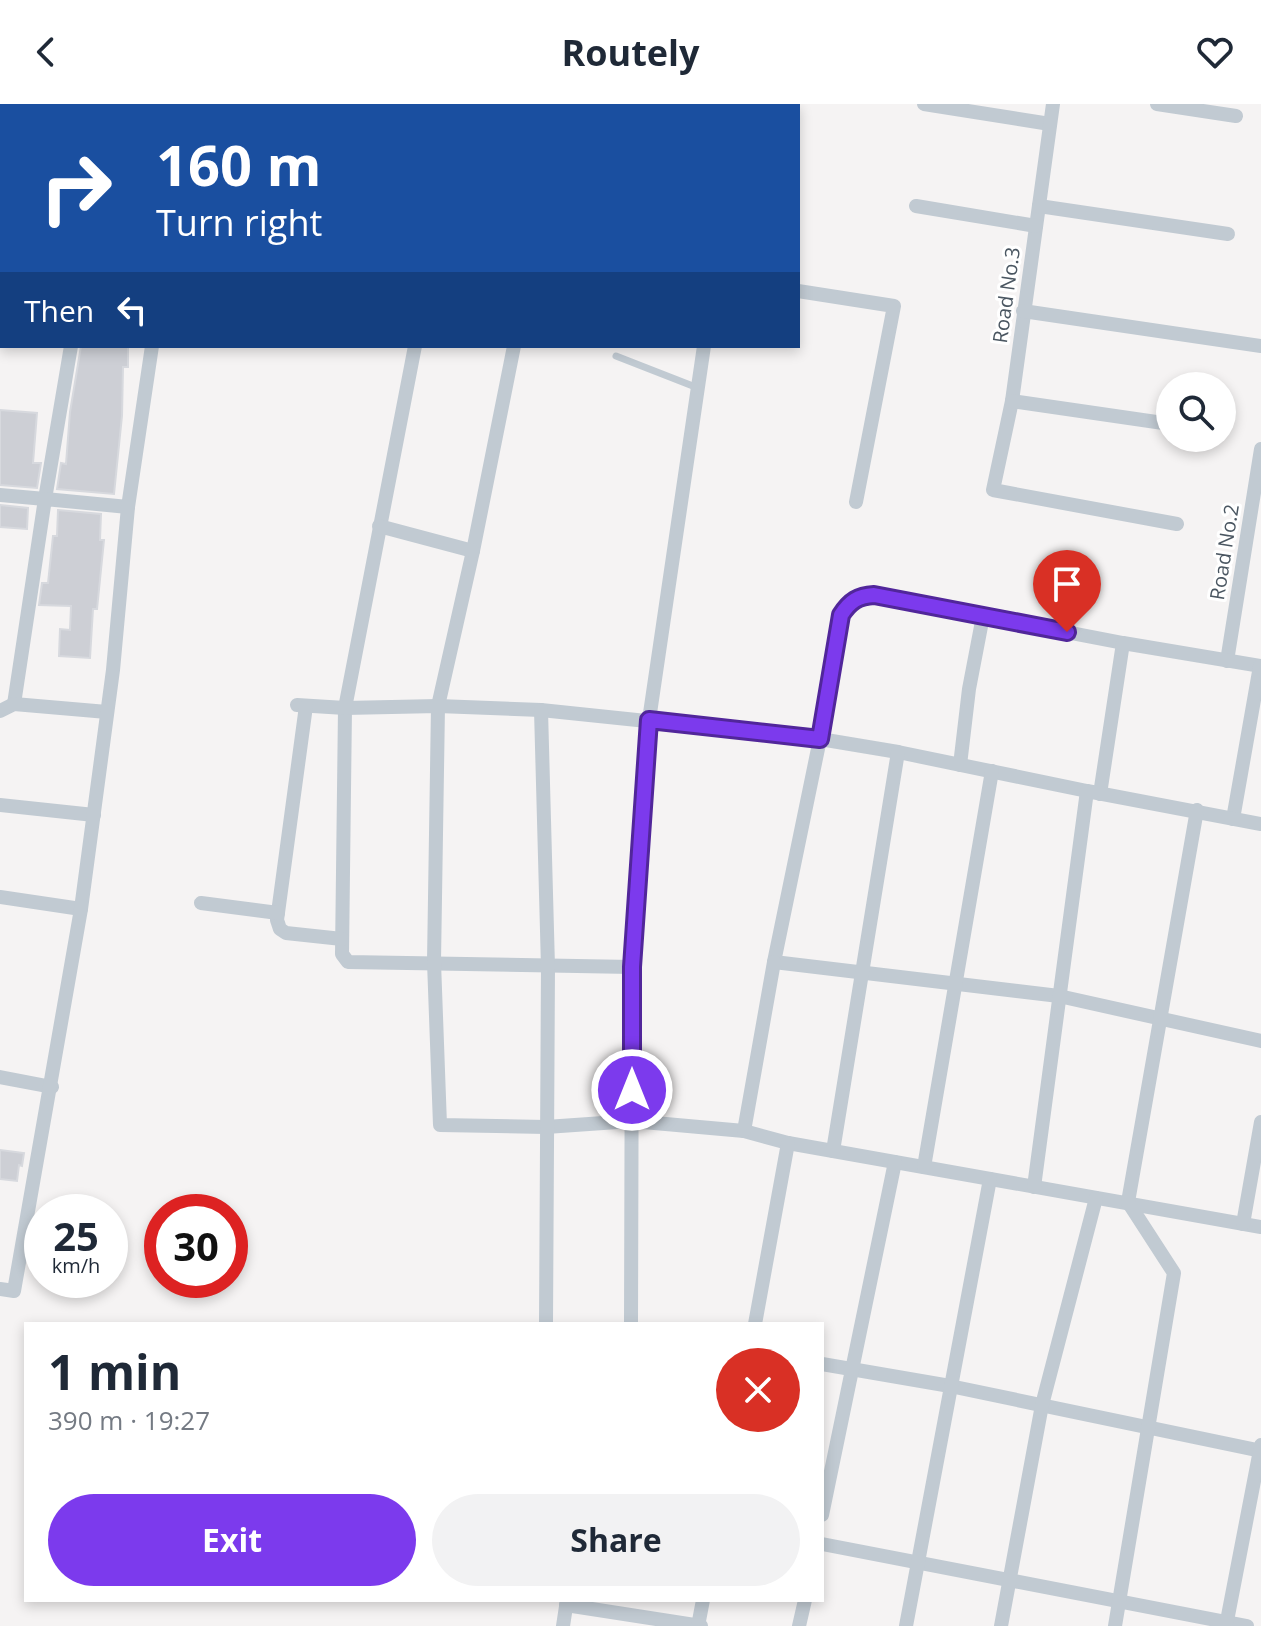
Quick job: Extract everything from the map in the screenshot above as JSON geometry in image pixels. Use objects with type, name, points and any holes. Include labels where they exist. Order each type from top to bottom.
[{"type":"street","points":[[924,104],[1050,124]]},
{"type":"street","name":"Road No.3","points":[[1053,104],[1012,401],[993,490],[1177,524]]},
{"type":"street","points":[[1157,104],[1236,116]]},
{"type":"street","points":[[916,206],[1036,226]]},
{"type":"street","points":[[1039,206],[1228,234]]},
{"type":"street","points":[[800,291],[894,306],[856,502]]},
{"type":"street","points":[[1023,311],[1261,346]]},
{"type":"street","points":[[14,704],[71,348]]},
{"type":"street","points":[[0,1289],[14,1291],[81,909],[107,712],[128,507],[152,348]]},
{"type":"street","points":[[415,348],[345,708],[342,954],[348,962],[632,967]]},
{"type":"street","points":[[514,348],[438,706],[434,962],[440,1125],[546,1127],[632,1121],[744,1131],[788,1143],[1261,1227]]},
{"type":"street","points":[[631,1322],[632,967],[649,720],[704,348]]},
{"type":"street","points":[[1012,401],[1156,422]]},
{"type":"street","name":"Road No.2","points":[[1227,661],[1261,449]]},
{"type":"street","points":[[0,495],[128,507]]},
{"type":"street","points":[[379,526],[473,551]]},
{"type":"street","points":[[744,1131],[841,615],[855,599],[874,595],[1260,666],[1233,819]]},
{"type":"street","points":[[960,765],[969,689],[983,616]]},
{"type":"street","points":[[1034,1187],[1059,996],[1123,643]]},
{"type":"street","points":[[0,711],[14,704],[107,712]]},
{"type":"street","points":[[342,939],[286,933],[280,929],[278,913],[301,706],[541,710],[820,739],[1261,824]]},
{"type":"street","points":[[541,710],[548,967],[546,1322]]},
{"type":"street","points":[[833,1151],[898,752]]},
{"type":"street","points":[[924,1167],[992,771]]},
{"type":"street","points":[[0,805],[94,815]]},
{"type":"street","points":[[1115,1626],[1174,1273],[1128,1202],[1197,810]]},
{"type":"street","points":[[0,897],[81,909]]},
{"type":"street","points":[[201,903],[278,913]]},
{"type":"street","points":[[774,962],[1059,996],[1261,1041]]},
{"type":"street","points":[[0,1077],[52,1087]]},
{"type":"street","points":[[1243,1224],[1261,1122]]},
{"type":"street","points":[[755,1322],[788,1143]]},
{"type":"street","points":[[824,1504],[895,1162]]},
{"type":"street","points":[[906,1626],[990,1179]]},
{"type":"street","points":[[1001,1626],[1042,1405],[1096,1198]]},
{"type":"street","points":[[824,1364],[950,1386],[1261,1449],[1226,1624]]},
{"type":"street","points":[[824,1544],[1247,1626]]},
{"type":"street","points":[[563,1626],[566,1602],[663,1623],[699,1626],[703,1602]]},
{"type":"street","points":[[799,1626],[805,1602]]},
{"type":"lane","points":[[616,356],[698,388]]},
{"type":"building","points":[[81,348],[128,348],[128,367],[123,367],[122,416],[114,494],[57,489],[61,463],[66,464],[70,412]]},
{"type":"building","points":[[0,410],[37,413],[33,463],[41,463],[37,488],[0,485]]},
{"type":"building","points":[[0,505],[28,508],[27,529],[0,527]]},
{"type":"building","points":[[58,510],[101,514],[100,540],[104,540],[97,609],[93,609],[90,658],[59,656],[60,629],[70,630],[71,606],[39,605],[42,583],[48,583],[53,536],[57,536]]},
{"type":"building","points":[[0,1150],[24,1153],[17,1181],[0,1179]]},
{"type":"route","points":[[632,1090],[632,967],[649,720],[820,739],[841,615],[849,604],[864,595],[1067,632]]}]
